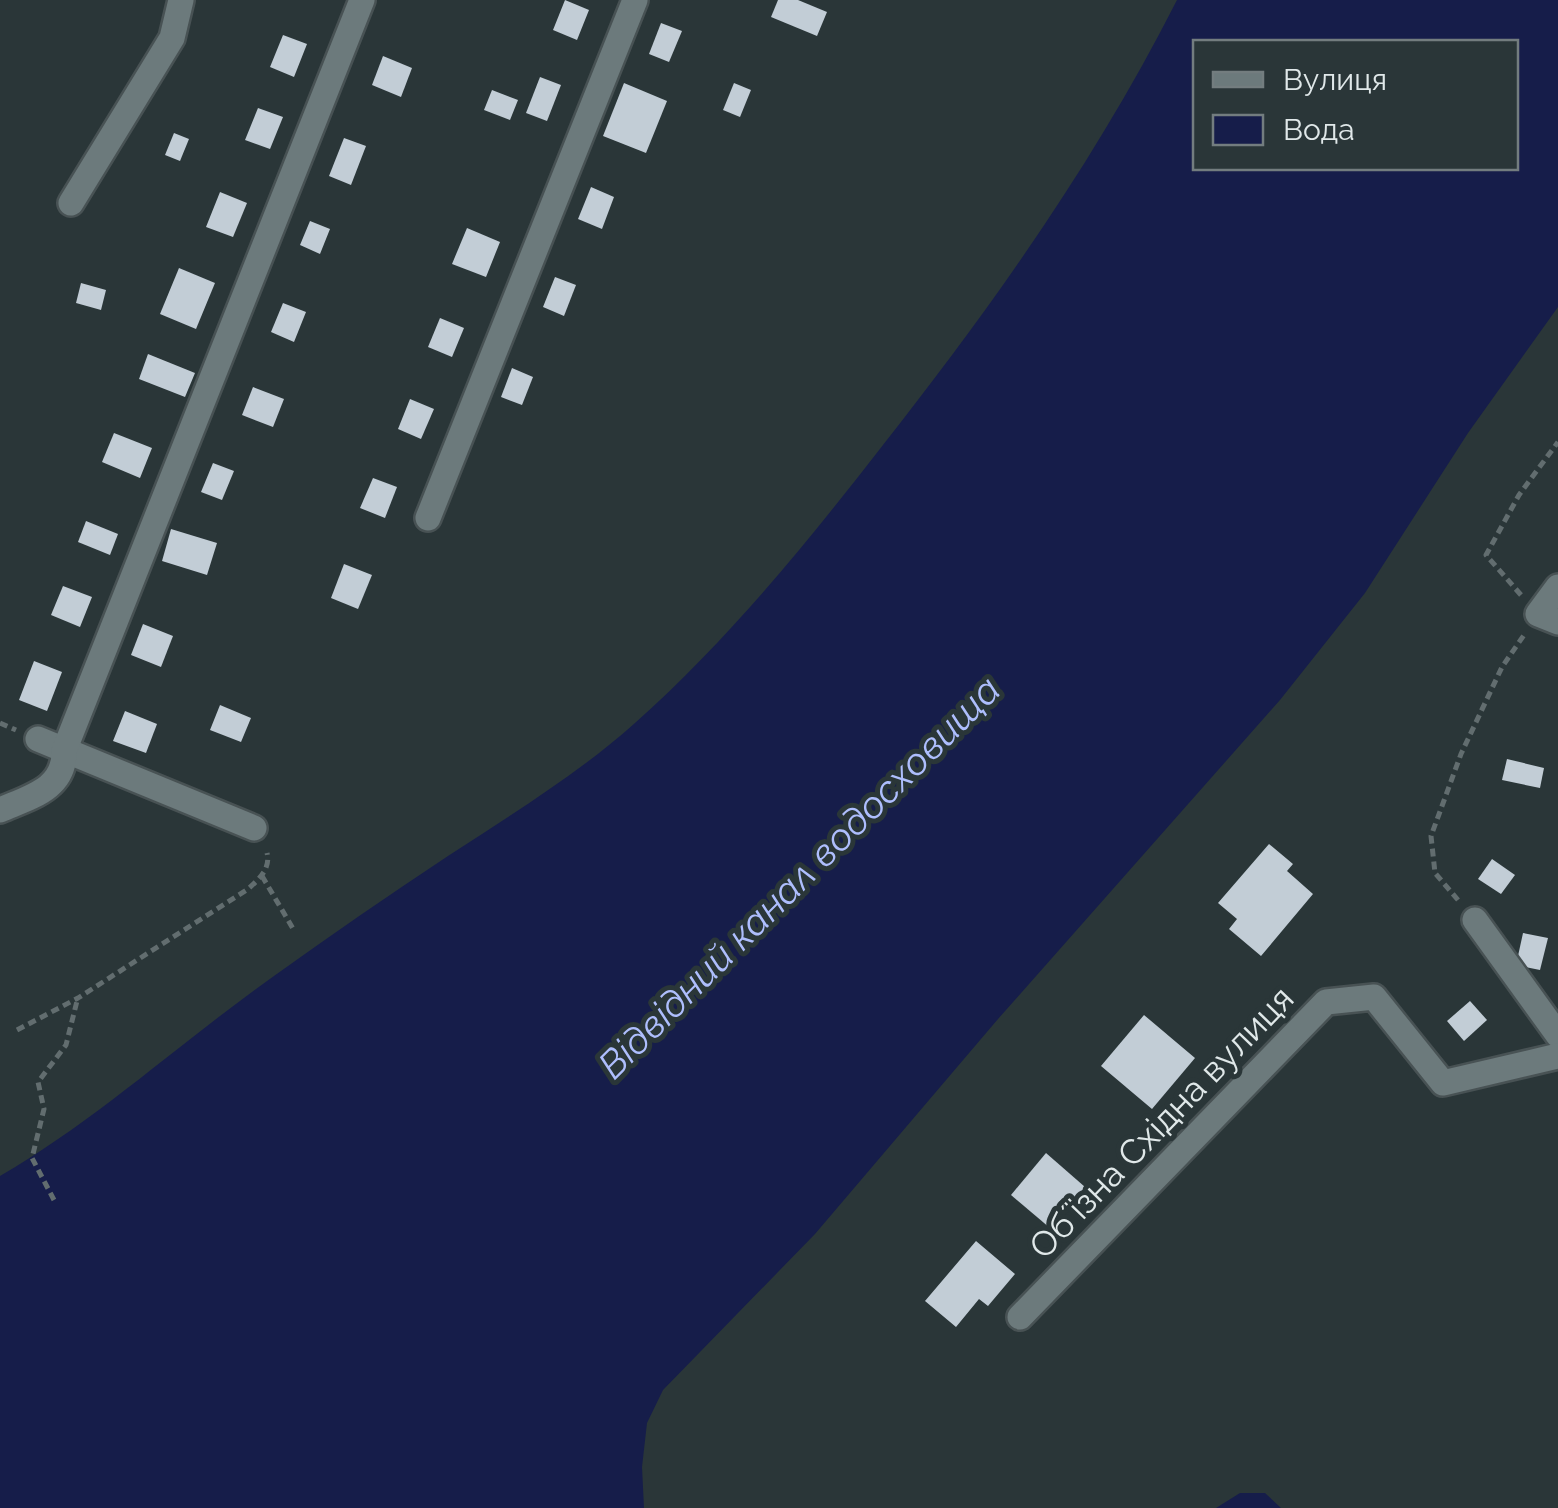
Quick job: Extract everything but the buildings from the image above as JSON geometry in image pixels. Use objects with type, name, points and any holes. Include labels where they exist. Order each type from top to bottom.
[{"type":"street","points":[[71,203],[172,38],[181,0]]},
{"type":"street","points":[[0,810],[46,791],[64,765],[64,751],[362,0]]},
{"type":"street","points":[[428,518],[635,0]]},
{"type":"street","points":[[1548,618],[1558,587]]},
{"type":"street","points":[[38,739],[254,828]]},
{"type":"street","points":[[1475,920],[1558,1035]]},
{"type":"street","name":"Обʼїзна Східна вулиця","points":[[1020,1317],[1326,1002],[1374,998],[1443,1083],[1558,1056]]},
{"type":"path","points":[[1475,920],[1435,873],[1431,836],[1462,754],[1502,667],[1548,618],[1486,556],[1520,495],[1558,442]]},
{"type":"path","points":[[17,1030],[78,998],[248,889],[262,876],[268,859],[254,828]]},
{"type":"path","points":[[262,876],[296,932]]},
{"type":"path","points":[[54,1200],[32,1158],[44,1109],[38,1082],[66,1045],[78,998]]},
{"type":"water","name":"Відвідний канал водосховища","points":[[1177,0],[1558,0],[1558,307],[1468,433],[1365,593],[1280,700],[998,1019],[815,1234],[663,1390],[647,1423],[642,1467],[644,1508],[0,1508],[0,1176],[71,1130],[317,945],[568,776],[669,691],[795,555],[924,392],[1041,230],[1112,117]]},
{"type":"water","points":[[1240,1493],[1265,1493],[1281,1508],[1216,1508]]}]
